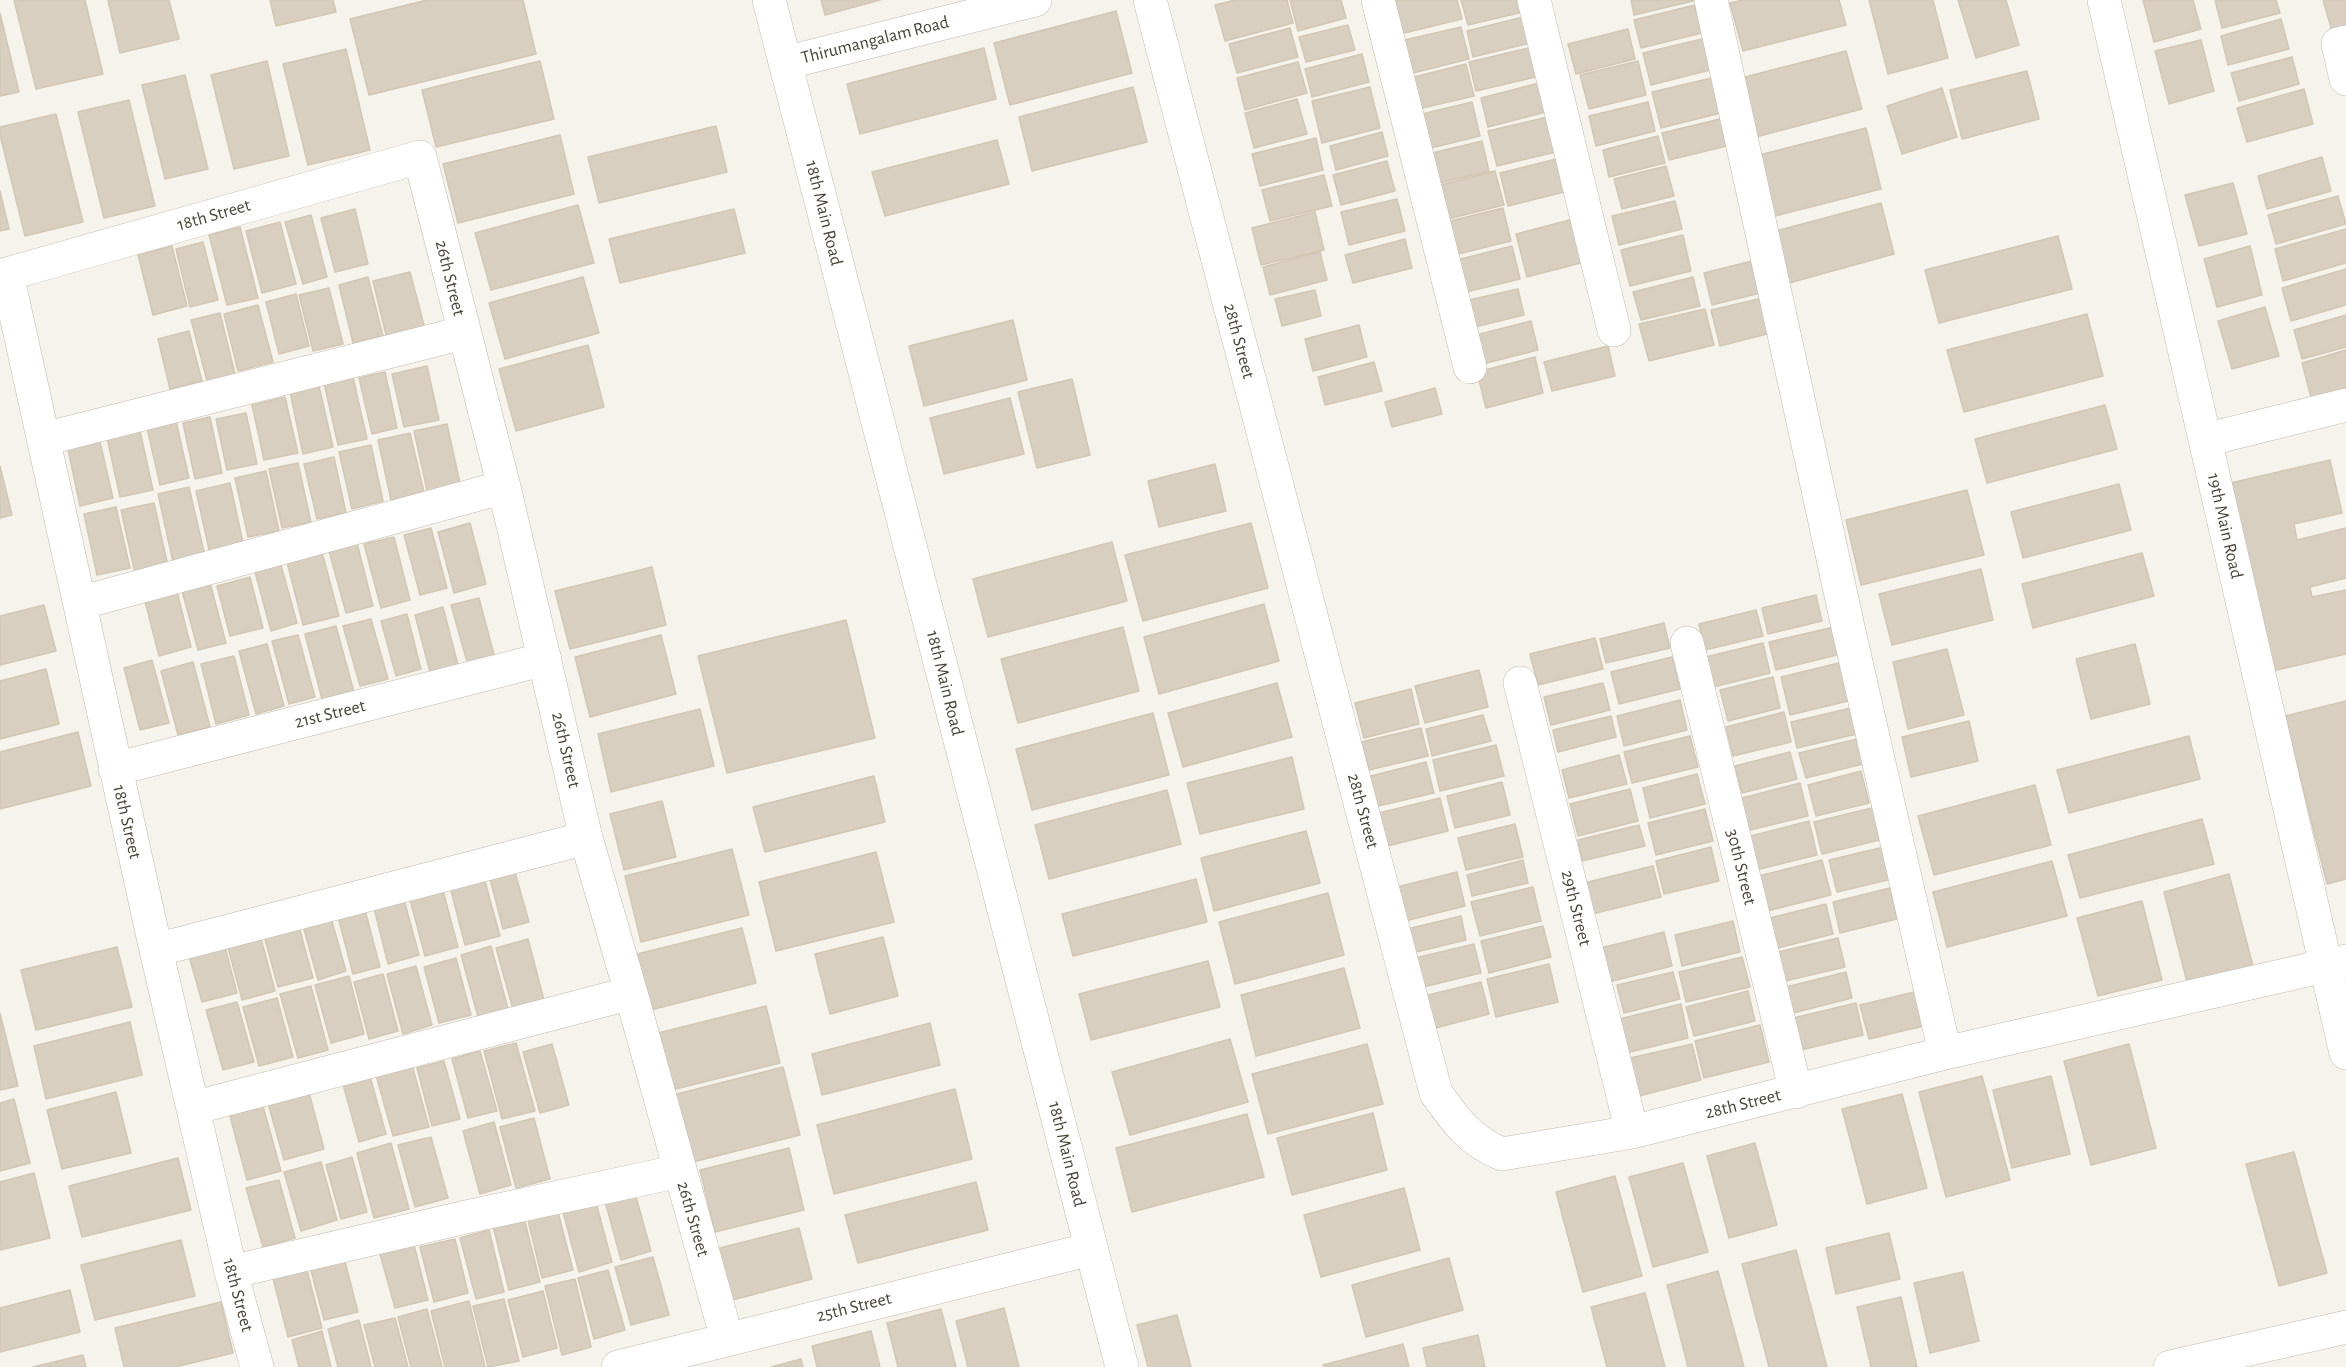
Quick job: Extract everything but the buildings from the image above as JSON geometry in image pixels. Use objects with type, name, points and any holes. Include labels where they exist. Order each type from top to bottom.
[{"type":"street","name":"18th Main Road","points":[[769,0],[1122,1367]]},
{"type":"street","name":"Thirumangalam Road","points":[[785,63],[1035,0]]},
{"type":"street","name":"28th Street","points":[[1150,0],[1436,1093],[1458,1124],[1482,1146],[1502,1154],[1632,1132],[1945,1053],[2336,963]]},
{"type":"street","points":[[1378,0],[1470,367]]},
{"type":"street","points":[[1534,0],[1614,330]]},
{"type":"street","points":[[1711,0],[1848,627],[1945,1053]]},
{"type":"street","name":"19th Main Road","points":[[2104,0],[2205,440],[2336,963],[2346,1053]]},
{"type":"street","points":[[2346,42],[2338,44],[2346,79]]},
{"type":"street","name":"18th Street","points":[[257,1367],[231,1272],[156,950],[44,439],[4,275],[420,157]]},
{"type":"street","name":"26th Street","points":[[420,157],[504,487],[586,838],[632,993],[727,1339]]},
{"type":"street","points":[[44,439],[463,333]]},
{"type":"street","points":[[2205,440],[2346,405]]},
{"type":"street","points":[[80,603],[504,487]]},
{"type":"street","name":"30th Street","points":[[1687,642],[1796,1092]]},
{"type":"street","name":"21st Street","points":[[115,769],[545,659]]},
{"type":"street","name":"29th Street","points":[[1520,683],[1632,1132]]},
{"type":"street","points":[[156,950],[586,838]]},
{"type":"street","points":[[193,1108],[632,993]]},
{"type":"street","points":[[231,1272],[466,1217],[680,1171]]},
{"type":"street","name":"25th Street","points":[[618,1367],[1091,1249]]},
{"type":"street","points":[[2170,1367],[2346,1327]]}]
